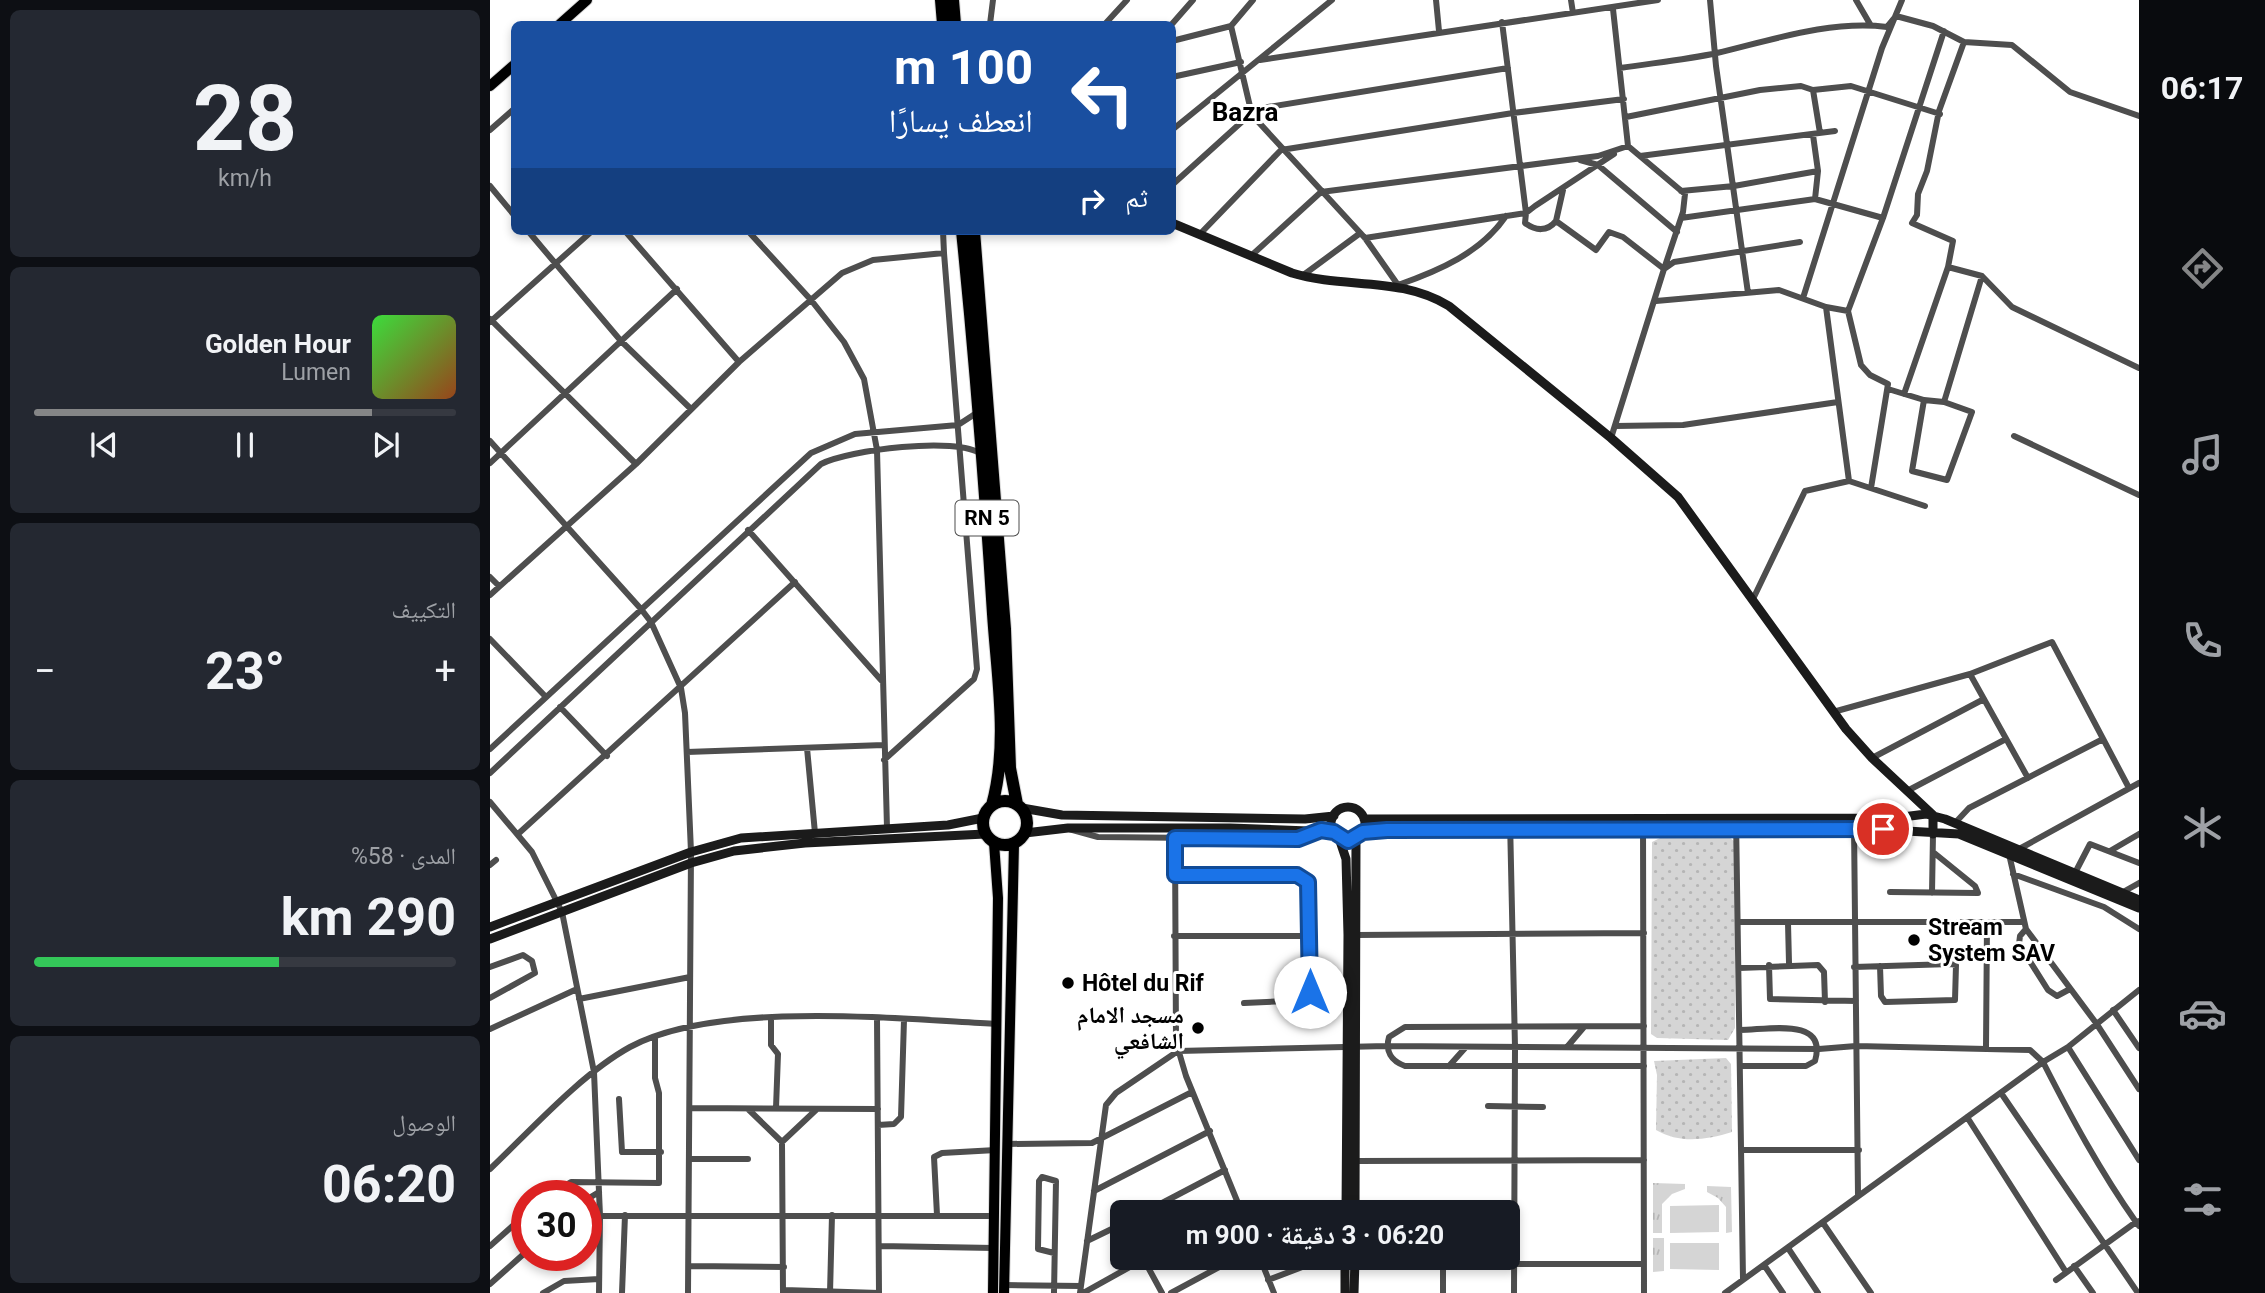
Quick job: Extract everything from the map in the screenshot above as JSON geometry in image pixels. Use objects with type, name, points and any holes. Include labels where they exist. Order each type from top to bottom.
[{"type":"highway","points":[[941,0],[943,21]]},
{"type":"highway","points":[[953,0],[955,21]]},
{"type":"highway","name":"RN 5","points":[[962,235],[980,411],[1000,740],[999,773],[992,805]]},
{"type":"highway","name":"RN 5","points":[[974,235],[1005,629],[1010,768],[1020,806]]},
{"type":"highway","points":[[1004,800],[1020,806],[1027,820],[1025,833],[1014,844],[990,838],[983,817],[992,805],[1004,800]]},
{"type":"main road","points":[[563,21],[587,0]]},
{"type":"main road","points":[[490,86],[511,68]]},
{"type":"main road","points":[[990,838],[998,898],[993,1293]]},
{"type":"main road","points":[[1004,1289],[1014,844]]},
{"type":"street","points":[[990,21],[993,0]]},
{"type":"street","points":[[1108,21],[1127,0]]},
{"type":"street","points":[[1175,21],[1193,0]]},
{"type":"street","points":[[1176,40],[1231,26],[1253,0]]},
{"type":"street","points":[[1176,127],[1332,0]]},
{"type":"street","points":[[1436,0],[1439,31]]},
{"type":"street","points":[[1572,0],[1573,13]]},
{"type":"street","points":[[1260,60],[1439,31],[1613,9],[1658,0]]},
{"type":"street","points":[[1710,0],[1748,293]]},
{"type":"street","points":[[1856,0],[1870,24]]},
{"type":"street","points":[[1803,298],[1868,90],[1902,0]]},
{"type":"street","points":[[1611,439],[1685,202],[1681,191],[1628,146],[1613,9]]},
{"type":"street","points":[[1620,68],[1716,53],[1817,30],[1870,24],[1887,27],[1896,16]]},
{"type":"street","points":[[1896,16],[1944,31],[1964,42],[2012,45],[2070,92],[2139,116]]},
{"type":"street","points":[[1502,23],[1526,213],[1525,223],[1543,230],[1550,229],[1556,221],[1563,190]]},
{"type":"street","points":[[1231,26],[1252,115],[1362,236],[1398,285]]},
{"type":"street","points":[[1871,488],[1888,384],[1870,375],[1861,365],[1848,311],[1883,218],[1944,31]]},
{"type":"street","points":[[1904,394],[1948,267],[1953,241],[1912,223],[1917,215],[1918,194],[1927,171],[1940,114],[1964,42]]},
{"type":"street","points":[[1176,76],[1241,62]]},
{"type":"street","points":[[1176,182],[1252,115],[1256,108],[1508,68]]},
{"type":"street","points":[[1626,117],[1760,90],[1801,86],[1813,90],[1851,86],[1940,114]]},
{"type":"street","points":[[1813,90],[1818,171],[1815,199]]},
{"type":"street","points":[[1201,233],[1281,150],[1513,113],[1623,100]]},
{"type":"street","points":[[490,130],[511,112]]},
{"type":"street","points":[[1640,156],[1835,131]]},
{"type":"street","points":[[1302,276],[1362,236],[1526,213],[1628,146]]},
{"type":"street","points":[[1252,255],[1321,192],[1618,151]]},
{"type":"street","points":[[1574,158],[1598,165],[1677,232]]},
{"type":"street","points":[[1681,191],[1734,186],[1818,171]]},
{"type":"street","points":[[490,186],[511,211]]},
{"type":"street","points":[[1681,218],[1815,199],[1883,218]]},
{"type":"street","points":[[1398,285],[1430,274],[1476,248],[1492,236],[1506,216]]},
{"type":"street","points":[[1556,221],[1596,250],[1609,232],[1616,234],[1664,268]]},
{"type":"street","points":[[1176,224],[1302,276],[1398,285],[1425,293],[1449,306],[1678,497],[1833,712],[1872,758],[1933,815],[1932,893]]},
{"type":"street","points":[[531,235],[621,341],[691,409]]},
{"type":"street","points":[[589,235],[490,320],[636,464]]},
{"type":"street","points":[[629,235],[739,362]]},
{"type":"street","points":[[752,235],[811,300],[844,342],[864,379],[877,450],[887,828]]},
{"type":"street","points":[[884,760],[974,679],[977,669],[943,235]]},
{"type":"street","points":[[1664,268],[1674,262],[1800,242]]},
{"type":"street","points":[[490,595],[636,464],[739,362],[842,273],[873,260],[944,253]]},
{"type":"street","points":[[1948,267],[1982,276],[2012,307],[2139,368]]},
{"type":"street","points":[[1944,402],[1982,276]]},
{"type":"street","points":[[490,463],[677,289]]},
{"type":"street","points":[[1656,300],[1779,290],[1826,307],[1848,311]]},
{"type":"street","points":[[1826,307],[1849,481]]},
{"type":"street","points":[[1888,388],[1972,412],[1947,480],[1912,471],[1924,400]]},
{"type":"street","points":[[1615,426],[1683,425],[1838,402]]},
{"type":"street","points":[[490,749],[801,460],[832,441],[875,431],[958,425],[969,421],[980,411]]},
{"type":"street","points":[[2014,436],[2139,495]]},
{"type":"street","points":[[490,441],[641,609],[651,622],[681,688],[691,852],[688,1293]]},
{"type":"street","points":[[490,773],[821,464],[849,453],[960,445],[983,455]]},
{"type":"street","points":[[1753,598],[1805,491],[1849,481],[1925,506]]},
{"type":"street","points":[[748,530],[881,680]]},
{"type":"street","points":[[490,577],[499,586]]},
{"type":"street","points":[[518,834],[607,757],[795,582]]},
{"type":"street","points":[[490,639],[546,697]]},
{"type":"street","points":[[1833,712],[1970,674],[2052,642],[2129,788]]},
{"type":"street","points":[[1970,674],[2028,778]]},
{"type":"street","points":[[1872,758],[1984,699]]},
{"type":"street","points":[[560,707],[607,757]]},
{"type":"street","points":[[1907,790],[2006,738]]},
{"type":"street","points":[[1955,823],[1969,808],[2103,739]]},
{"type":"street","points":[[687,752],[884,745]]},
{"type":"street","points":[[807,748],[815,833]]},
{"type":"street","points":[[2021,848],[2139,783]]},
{"type":"street","points":[[490,802],[532,852],[562,912],[594,1072],[598,1180]]},
{"type":"street","points":[[1020,806],[1062,815],[1305,819],[1334,816],[1342,808],[1351,807],[1360,811],[1364,819],[1359,835],[1346,1200]]},
{"type":"street","points":[[1917,833],[1915,823],[1918,815]]},
{"type":"street","points":[[1025,833],[1068,828],[1317,830],[1336,835],[1359,835],[1643,819],[1736,823],[1854,823],[1933,815],[1955,823],[1965,831],[2009,852],[2139,900]]},
{"type":"street","points":[[1334,816],[1336,835],[1346,864],[1355,1200]]},
{"type":"street","points":[[490,927],[691,852],[741,838],[948,825],[983,817]]},
{"type":"street","points":[[1364,819],[1644,830],[1736,823]]},
{"type":"street","points":[[1643,819],[1644,1293]]},
{"type":"street","points":[[1736,823],[1743,1279]]},
{"type":"street","points":[[1854,823],[1917,833],[1965,831],[2021,848],[2076,871],[2139,908]]},
{"type":"street","points":[[1854,823],[1858,1195]]},
{"type":"street","points":[[1510,825],[1515,1046],[1514,1200]]},
{"type":"street","points":[[1068,828],[1077,833],[1098,837],[1298,839],[1317,830]]},
{"type":"street","points":[[2110,851],[2139,834]]},
{"type":"street","points":[[490,939],[691,863],[734,851],[805,843],[990,838]]},
{"type":"street","points":[[1175,838],[1174,1031],[1192,1092],[1237,1200]]},
{"type":"street","points":[[2076,871],[2090,844],[2139,863]]},
{"type":"street","points":[[1890,892],[1975,895],[1978,891],[1933,852]]},
{"type":"street","points":[[2009,852],[2025,926],[2096,1023],[2139,1089]]},
{"type":"street","points":[[2013,874],[2104,907],[2139,929]]},
{"type":"street","points":[[1175,875],[1297,875],[1308,882],[1309,997],[1306,1000],[1244,1003]]},
{"type":"street","points":[[2123,892],[2139,883]]},
{"type":"street","points":[[2104,907],[2111,891]]},
{"type":"street","points":[[1738,922],[1987,923],[2025,926]]},
{"type":"street","points":[[1788,923],[1789,963]]},
{"type":"street","points":[[1986,1048],[1987,923]]},
{"type":"street","points":[[2025,926],[2019,944],[2048,990],[2057,996],[2070,989]]},
{"type":"street","points":[[1356,935],[1644,933]]},
{"type":"street","points":[[1174,936],[1310,936]]},
{"type":"street","points":[[490,967],[526,956],[532,961],[535,973],[490,998]]},
{"type":"street","points":[[1738,968],[1789,963],[1815,964],[1822,967],[1825,1002]]},
{"type":"street","points":[[1769,965],[1770,999],[1856,1001]]},
{"type":"street","points":[[1854,967],[1880,966],[1956,965],[1955,1000],[1885,1002],[1881,996],[1880,966]]},
{"type":"street","points":[[579,999],[691,977]]},
{"type":"street","points":[[490,1029],[577,989]]},
{"type":"street","points":[[1725,1293],[2043,1062],[2068,1047],[2139,990]]},
{"type":"street","points":[[2113,1010],[2139,1048]]},
{"type":"street","points":[[490,1169],[594,1072],[633,1045],[655,1038],[690,1028],[771,1018],[877,1018],[997,1024]]},
{"type":"street","points":[[771,1018],[771,1045],[778,1054],[776,1108]]},
{"type":"street","points":[[748,1108],[782,1142],[783,1292],[879,1293],[877,1018]]},
{"type":"street","points":[[878,1125],[894,1124],[901,1117],[904,1020]]},
{"type":"street","points":[[1567,1046],[1584,1026]]},
{"type":"street","points":[[1644,1026],[1405,1027],[1389,1037],[1387,1046],[1392,1060],[1405,1066],[1644,1066]]},
{"type":"street","points":[[1740,1030],[1803,1029],[1814,1035],[1819,1049],[1815,1061],[1807,1066],[1741,1066]]},
{"type":"street","points":[[602,1183],[659,1182],[661,1152],[655,1038]]},
{"type":"street","points":[[1081,1291],[1101,1139],[1110,1099],[1178,1051],[1352,1049],[1387,1046],[1741,1046],[1819,1049],[1856,1046],[2030,1050],[2043,1062],[2080,1135],[2138,1223],[2056,1280]]},
{"type":"street","points":[[1450,1066],[1466,1046]]},
{"type":"street","points":[[2068,1047],[2139,1160]]},
{"type":"street","points":[[1007,1144],[1092,1143],[1192,1092]]},
{"type":"street","points":[[2001,1093],[2138,1293]]},
{"type":"street","points":[[619,1099],[622,1152],[661,1152]]},
{"type":"street","points":[[1488,1107],[1543,1107]]},
{"type":"street","points":[[690,1108],[878,1109]]},
{"type":"street","points":[[782,1142],[817,1109]]},
{"type":"street","points":[[1967,1117],[2066,1272]]},
{"type":"street","points":[[1094,1191],[1210,1131]]},
{"type":"street","points":[[937,1215],[933,1157],[942,1153],[996,1150]]},
{"type":"street","points":[[1742,1150],[1859,1150]]},
{"type":"street","points":[[690,1159],[748,1158]]},
{"type":"street","points":[[1356,1161],[1644,1160]]},
{"type":"street","points":[[1168,1200],[1225,1170]]},
{"type":"street","points":[[1054,1253],[1038,1249],[1039,1181],[1042,1177],[1056,1181],[1054,1289]]},
{"type":"street","points":[[622,1293],[625,1215]]},
{"type":"street","points":[[830,1292],[832,1215]]},
{"type":"street","points":[[602,1216],[995,1216]]},
{"type":"street","points":[[1824,1223],[1871,1293]]},
{"type":"street","points":[[490,1246],[511,1227]]},
{"type":"street","points":[[1087,1241],[1110,1230]]},
{"type":"street","points":[[879,1246],[994,1248]]},
{"type":"street","points":[[1788,1248],[1818,1293]]},
{"type":"street","points":[[1520,1266],[1644,1264]]},
{"type":"street","points":[[1764,1265],[1783,1293]]},
{"type":"street","points":[[495,1293],[490,1286],[511,1266]]},
{"type":"street","points":[[689,1266],[784,1267]]},
{"type":"street","points":[[2074,1266],[2093,1293]]},
{"type":"street","points":[[1004,1289],[1081,1291],[1122,1270]]},
{"type":"street","points":[[1150,1270],[1162,1293]]},
{"type":"street","points":[[1171,1293],[1214,1270]]},
{"type":"street","points":[[1264,1270],[1273,1291],[1264,1293]]},
{"type":"street","points":[[1268,1280],[1294,1270]]},
{"type":"street","points":[[1345,1293],[1349,1270]]},
{"type":"street","points":[[1351,1270],[1354,1293]]},
{"type":"street","points":[[1443,1270],[1443,1293]]},
{"type":"street","points":[[1514,1270],[1514,1293]]},
{"type":"street","points":[[599,1271],[599,1293]]},
{"type":"street","points":[[543,1293],[564,1281],[599,1279]]},
{"type":"green space","points":[[1728,836],[1735,842],[1735,1028],[1728,1040],[1657,1038],[1651,1034],[1652,842],[1662,837]]},
{"type":"green space","points":[[1726,1058],[1731,1064],[1732,1132],[1713,1137],[1684,1139],[1656,1130],[1657,1075],[1654,1061]]},
{"type":"green space","points":[[1653,1183],[1685,1184],[1685,1189],[1672,1194],[1662,1204],[1662,1233],[1653,1233]]},
{"type":"green space","points":[[1707,1186],[1731,1187],[1732,1232],[1726,1233],[1726,1207],[1718,1198],[1707,1192]]},
{"type":"green space","points":[[1719,1205],[1719,1232],[1670,1233],[1670,1206]]},
{"type":"green space","points":[[1653,1238],[1664,1238],[1664,1271],[1653,1272]]},
{"type":"green space","points":[[1670,1243],[1719,1243],[1719,1270],[1670,1269]]},
{"type":"place","name":"Stream System SAV","points":[[1914,940]]},
{"type":"place","name":"Hôtel du Rif","points":[[1068,983]]},
{"type":"place","name":"مسجد الامام الشافعي","points":[[1198,1028]]},
{"type":"district","name":"Bazra","points":[[1245,112]]},
{"type":"route","points":[[1310,992],[1308,882],[1305,878],[1297,875],[1175,875],[1175,838],[1298,839],[1317,830],[1334,832],[1339,838],[1348,841],[1363,832],[1387,830],[1883,829]]}]
